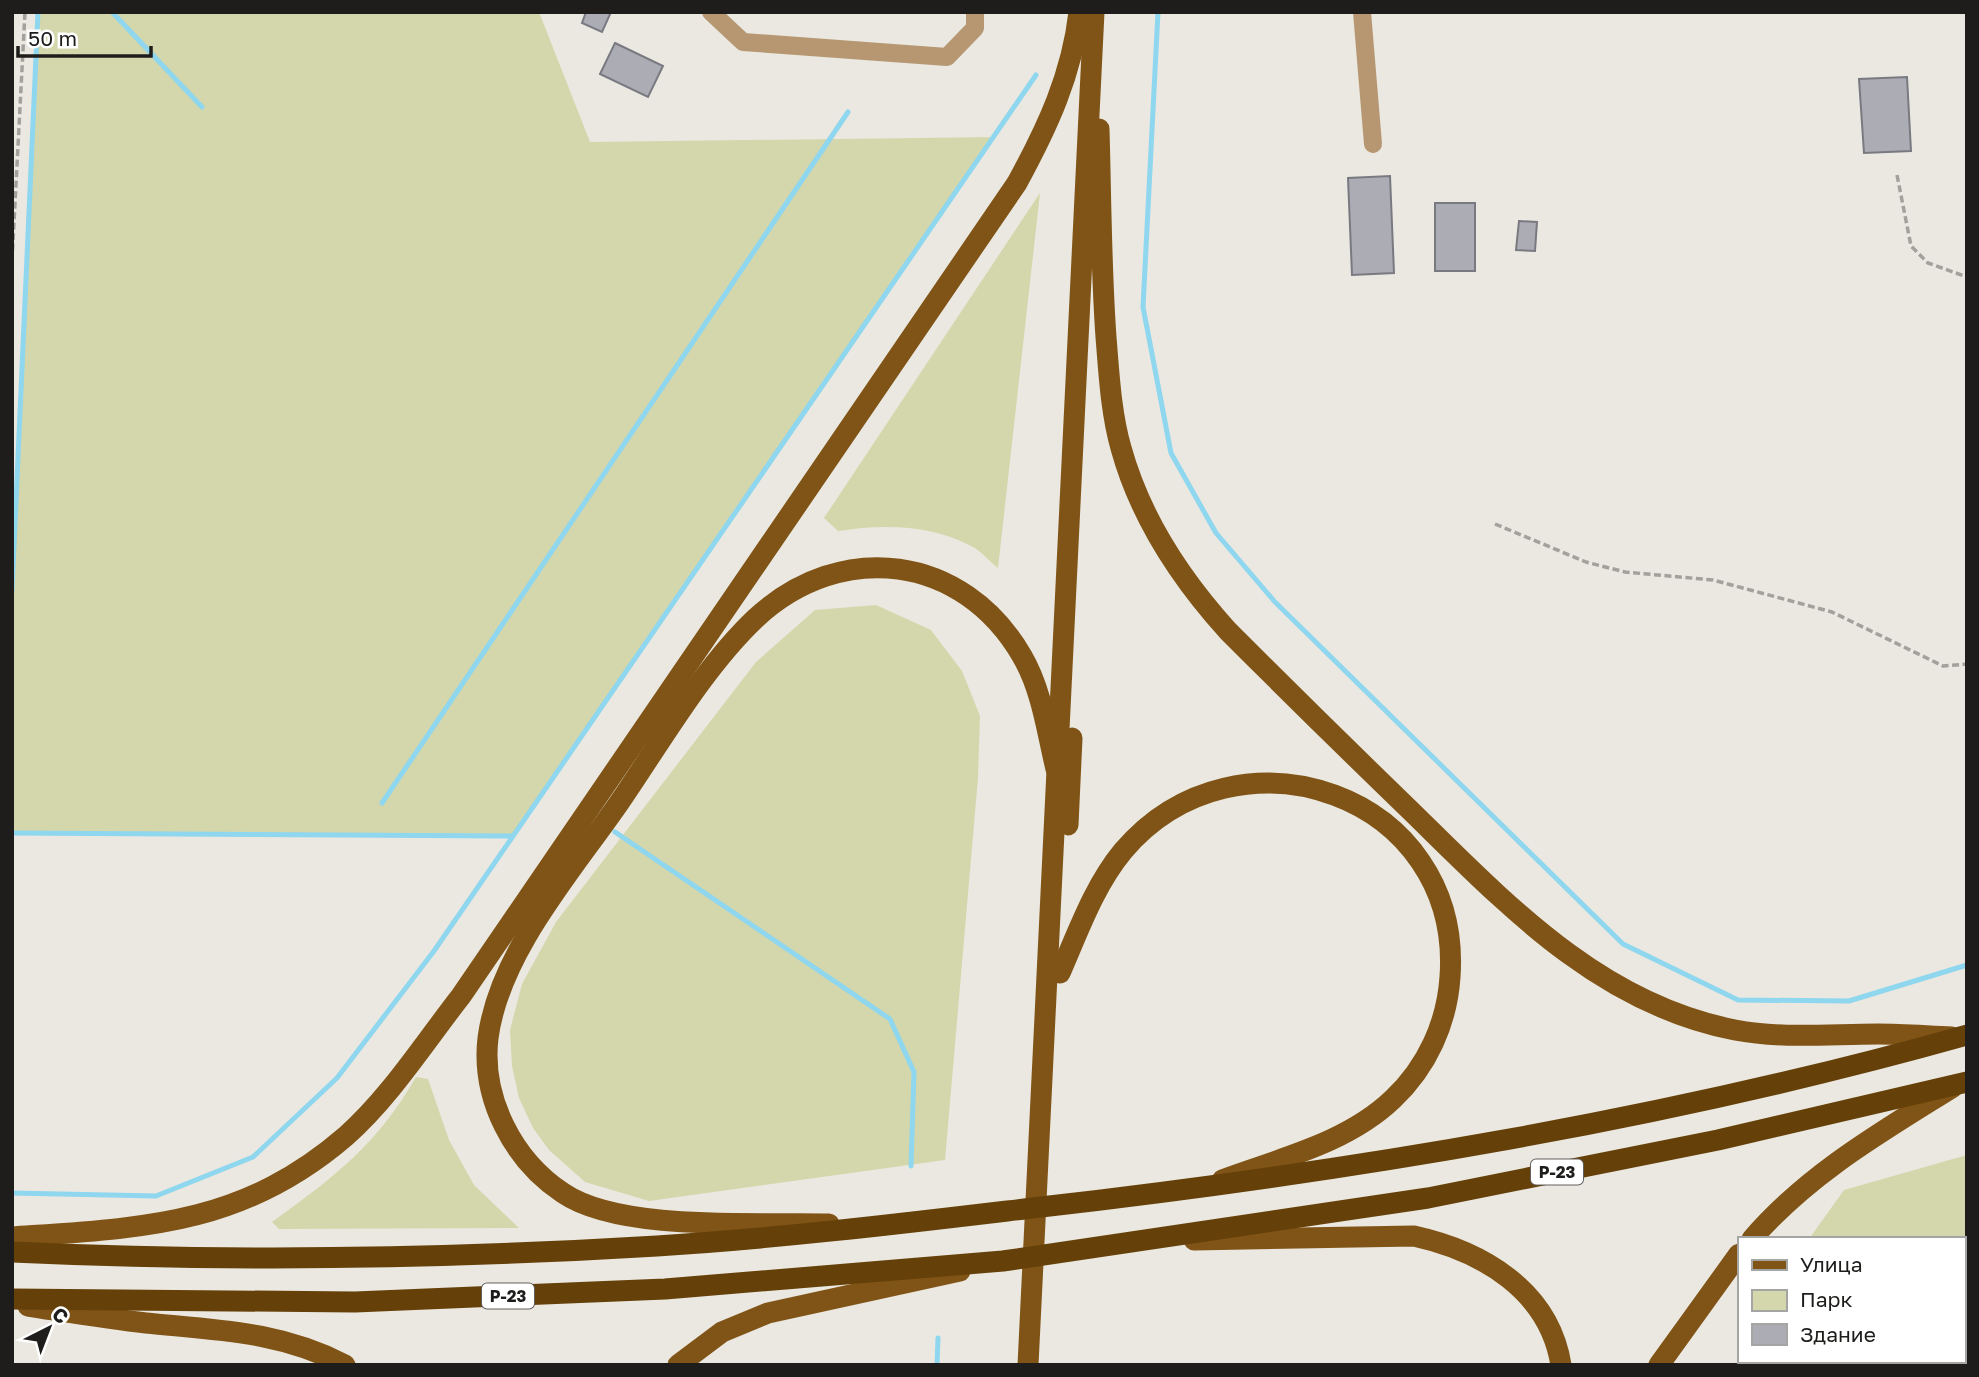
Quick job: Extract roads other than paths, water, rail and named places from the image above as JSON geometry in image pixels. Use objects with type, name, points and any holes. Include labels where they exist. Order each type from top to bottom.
[{"type":"highway","name":"Р-23","points":[[12,1252],[142,1258],[347,1258],[660,1246],[877,1225],[1197,1189],[1415,1156],[1552,1131],[1801,1076],[1964,1036]]},
{"type":"highway","name":"Р-23","points":[[12,1301],[355,1302],[665,1289],[1003,1261],[1157,1241],[1428,1198],[1731,1138],[1961,1084]]},
{"type":"main road","points":[[12,1237],[141,1228],[211,1213],[257,1193],[319,1157],[372,1109],[468,984],[1017,183],[1054,111],[1071,62],[1079,12]]},
{"type":"main road","points":[[1046,1152],[1056,769],[1094,12]]},
{"type":"main road","points":[[1028,1365],[1037,1307],[1060,973],[1104,12]]},
{"type":"main road","points":[[1099,129],[1106,333],[1110,387],[1121,448],[1139,496],[1170,559],[1198,598],[1228,631],[1489,887],[1549,940],[1616,987],[1668,1010],[1735,1030],[1791,1036],[1964,1036]]},
{"type":"main road","points":[[877,1225],[637,1219],[591,1208],[563,1194],[533,1168],[502,1122],[492,1097],[488,1039],[512,964],[543,912],[728,647],[783,597],[822,576],[875,566],[907,570],[941,581],[975,602],[993,617],[1023,657],[1036,685],[1056,769]]},
{"type":"main road","points":[[1060,973],[1107,871],[1124,850],[1154,820],[1177,806],[1218,789],[1267,782],[1293,784],[1336,795],[1388,826],[1422,866],[1444,914],[1451,964],[1444,1017],[1418,1068],[1394,1098],[1365,1122],[1326,1142],[1197,1189]]},
{"type":"main road","points":[[1754,1237],[1797,1192],[1844,1156],[1961,1084]]},
{"type":"main road","points":[[1157,1241],[1360,1236],[1414,1237],[1449,1244],[1489,1262],[1526,1293],[1553,1334],[1561,1365]]},
{"type":"main road","points":[[1658,1365],[1738,1255]]},
{"type":"main road","points":[[677,1365],[722,1332],[768,1313],[1003,1261]]},
{"type":"main road","points":[[12,1301],[146,1323],[241,1332],[301,1348],[345,1365]]},
{"type":"main road","points":[[1037,1307],[1041,1365]]},
{"type":"lane","points":[[711,12],[743,42],[947,57],[975,27],[975,12]]},
{"type":"lane","points":[[1362,12],[1373,144]]},
{"type":"waterway","points":[[12,591],[38,12]]},
{"type":"waterway","points":[[112,12],[202,107]]},
{"type":"waterway","points":[[1158,12],[1143,307],[1171,453],[1216,533],[1275,602],[1623,944],[1738,1000],[1849,1001],[1967,965]]},
{"type":"waterway","points":[[12,1193],[156,1196],[253,1157],[337,1078],[434,951],[1036,75]]},
{"type":"waterway","points":[[382,803],[848,112]]},
{"type":"waterway","points":[[615,832],[890,1019],[914,1072],[911,1166]]},
{"type":"waterway","points":[[12,833],[512,836]]},
{"type":"waterway","points":[[937,1365],[938,1338]]}]
